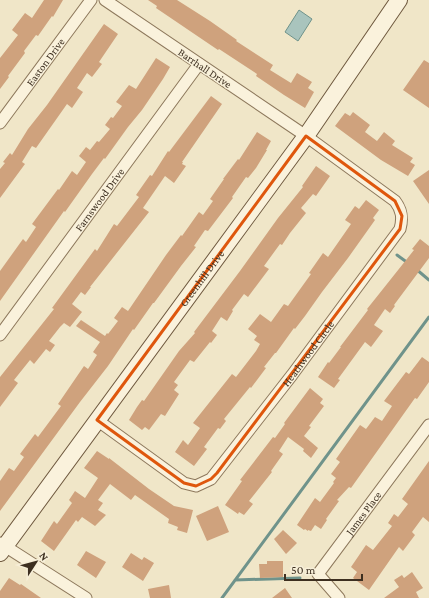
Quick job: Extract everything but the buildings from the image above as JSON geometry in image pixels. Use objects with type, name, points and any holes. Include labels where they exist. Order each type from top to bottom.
[{"type":"street","name":"Easton Drive","points":[[0,123],[91,0]]},
{"type":"street","name":"Barrhall Drive","points":[[105,0],[306,136]]},
{"type":"street","name":"Greenhill Drive","points":[[2,547],[98,420],[306,136],[399,0]]},
{"type":"street","name":"Farnswood Drive","points":[[0,336],[199,64]]},
{"type":"street","name":"Heathwood Circle","points":[[98,420],[184,483],[196,486],[211,479],[292,375],[400,229],[402,216],[400,208],[395,201],[306,136]]},
{"type":"street","name":"James Place","points":[[340,598],[318,574],[429,425]]},
{"type":"street","points":[[2,547],[86,598]]},
{"type":"highlighted area","points":[[306,136],[395,201],[402,216],[400,229],[217,473],[211,479],[196,486],[184,483],[97,420]]},
{"type":"water","points":[[299,10],[312,19],[298,41],[285,32]]},
{"type":"waterway","points":[[397,255],[408,263]]},
{"type":"waterway","points":[[416,269],[429,280]]},
{"type":"waterway","points":[[222,598],[429,317]]},
{"type":"waterway","points":[[235,580],[300,578]]}]
